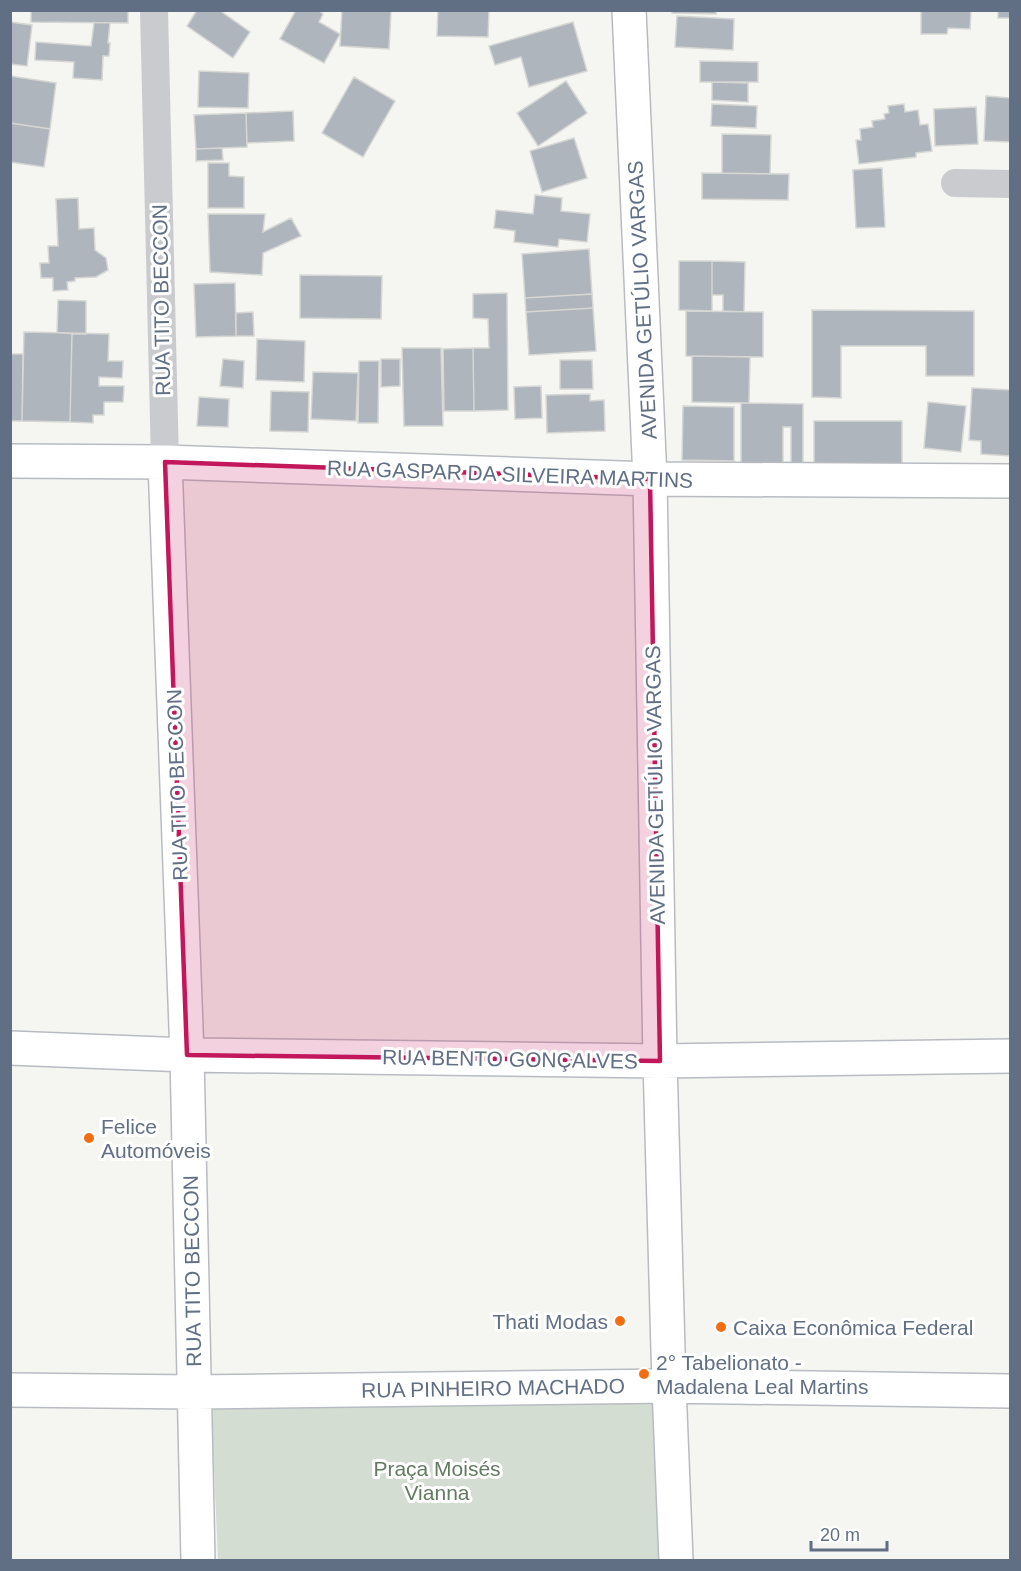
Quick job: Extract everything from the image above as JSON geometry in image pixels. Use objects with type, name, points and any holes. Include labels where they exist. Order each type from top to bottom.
[{"type":"street","name":"RUA TITO BECCON","points":[[154,10],[165,462],[187,1054],[198,1560]]},
{"type":"street","name":"AVENIDA GETÚLIO VARGAS","points":[[628,10],[650,479],[660,1061],[676,1560]]},
{"type":"street","points":[[955,183],[1011,184]]},
{"type":"street","name":"RUA GASPAR DA SILVEIRA MARTINS","points":[[10,461],[165,462],[650,479],[1011,482]]},
{"type":"street","name":"RUA BENTO GONÇALVES","points":[[10,1048],[187,1054],[660,1061],[1011,1056]]},
{"type":"street","name":"RUA PINHEIRO MACHADO","points":[[10,1390],[194,1392],[669,1386],[1011,1391]]},
{"type":"highlighted area","points":[[165,462],[650,479],[660,1061],[187,1055]]},
{"type":"green space","name":"Praça Moisés Vianna","points":[[660,1400],[662,1560],[218,1560],[211,1401]]},
{"type":"building","points":[[31,10],[128,10],[128,23],[31,22]]},
{"type":"building","points":[[197,10],[219,10],[250,32],[233,58],[187,26]]},
{"type":"building","points":[[296,10],[318,10],[323,14],[319,22],[340,34],[324,63],[280,39]]},
{"type":"building","points":[[342,10],[391,11],[389,49],[340,46]]},
{"type":"building","points":[[438,10],[489,10],[488,37],[437,36]]},
{"type":"building","points":[[672,10],[716,10],[716,14],[672,13]]},
{"type":"building","points":[[921,10],[971,10],[970,29],[948,28],[947,34],[921,34]]},
{"type":"building","points":[[998,10],[1010,10],[1010,18],[998,18]]},
{"type":"building","points":[[677,16],[734,19],[733,50],[675,47]]},
{"type":"building","points":[[10,22],[32,25],[27,66],[10,64]]},
{"type":"building","points":[[573,22],[587,71],[529,87],[521,57],[495,65],[489,46]]},
{"type":"building","points":[[94,23],[110,23],[109,56],[103,56],[102,80],[73,78],[74,62],[35,60],[36,42],[91,46]]},
{"type":"building","points":[[700,61],[758,62],[758,82],[700,82]]},
{"type":"building","points":[[199,71],[249,73],[248,108],[198,107]]},
{"type":"building","points":[[10,76],[56,83],[50,129],[10,123]]},
{"type":"building","points":[[354,77],[395,101],[363,157],[322,133]]},
{"type":"building","points":[[566,81],[587,113],[538,146],[517,113]]},
{"type":"building","points":[[712,82],[748,83],[748,102],[712,100]]},
{"type":"building","points":[[986,96],[1010,98],[1010,142],[984,141]]},
{"type":"building","points":[[712,104],[757,106],[756,128],[711,126]]},
{"type":"building","points":[[904,104],[905,112],[918,110],[920,125],[928,124],[932,151],[916,153],[916,157],[859,164],[856,140],[861,140],[860,129],[873,127],[872,121],[885,119],[884,114],[889,113],[888,106]]},
{"type":"building","points":[[976,107],[978,144],[935,146],[934,109]]},
{"type":"building","points":[[293,111],[294,141],[247,143],[246,113]]},
{"type":"building","points":[[246,113],[247,147],[196,149],[194,115]]},
{"type":"building","points":[[10,123],[50,129],[44,167],[10,162]]},
{"type":"building","points":[[722,134],[771,135],[770,174],[722,173]]},
{"type":"building","points":[[574,138],[587,178],[542,192],[530,151]]},
{"type":"building","points":[[222,148],[223,160],[196,161],[196,149]]},
{"type":"building","points":[[208,163],[229,163],[229,176],[244,177],[244,208],[208,208]]},
{"type":"building","points":[[882,168],[885,227],[856,228],[853,170]]},
{"type":"building","points":[[702,173],[789,174],[788,200],[702,199]]},
{"type":"building","points":[[535,195],[562,198],[561,211],[590,214],[587,242],[559,239],[558,247],[514,242],[515,231],[494,228],[496,210],[533,214]]},
{"type":"building","points":[[78,198],[79,229],[94,228],[95,250],[106,258],[108,270],[96,277],[75,278],[75,281],[67,282],[68,290],[53,291],[53,278],[41,278],[40,263],[49,263],[48,246],[58,246],[56,199]]},
{"type":"building","points":[[208,214],[265,214],[263,232],[291,218],[301,236],[263,253],[262,275],[210,272]]},
{"type":"building","points":[[589,249],[592,294],[525,298],[522,254]]},
{"type":"building","points":[[679,261],[712,261],[712,311],[679,310]]},
{"type":"building","points":[[712,261],[745,262],[744,312],[723,311],[723,295],[712,295]]},
{"type":"building","points":[[300,275],[382,276],[381,319],[300,318]]},
{"type":"building","points":[[235,283],[236,336],[196,337],[194,284]]},
{"type":"building","points":[[507,293],[508,410],[474,411],[473,348],[489,348],[488,319],[473,318],[473,294]]},
{"type":"building","points":[[592,294],[593,308],[526,312],[525,298]]},
{"type":"building","points":[[58,300],[86,301],[86,334],[57,333]]},
{"type":"building","points":[[593,308],[596,351],[529,355],[526,312]]},
{"type":"building","points":[[812,310],[974,311],[974,376],[926,376],[926,346],[841,346],[841,398],[812,397]]},
{"type":"building","points":[[686,311],[763,312],[763,357],[686,356]]},
{"type":"building","points":[[253,312],[254,336],[236,336],[236,313]]},
{"type":"building","points":[[24,332],[72,333],[70,422],[22,421]]},
{"type":"building","points":[[72,333],[109,334],[108,361],[123,361],[122,378],[99,377],[99,386],[124,386],[123,402],[104,402],[104,415],[93,415],[93,423],[70,422]]},
{"type":"building","points":[[257,339],[305,341],[304,382],[256,380]]},
{"type":"building","points":[[402,348],[441,348],[443,426],[404,426]]},
{"type":"building","points":[[473,348],[474,411],[444,411],[443,349]]},
{"type":"building","points":[[10,354],[23,354],[22,421],[10,421]]},
{"type":"building","points":[[692,356],[750,357],[749,403],[692,402]]},
{"type":"building","points":[[223,359],[244,361],[243,388],[220,386]]},
{"type":"building","points":[[381,359],[400,359],[400,386],[381,387]]},
{"type":"building","points":[[560,360],[592,360],[593,389],[560,389]]},
{"type":"building","points":[[359,361],[379,361],[378,423],[358,423]]},
{"type":"building","points":[[313,372],[358,373],[356,421],[311,419]]},
{"type":"building","points":[[541,386],[542,418],[515,419],[514,387]]},
{"type":"building","points":[[972,388],[1010,390],[1010,456],[981,454],[981,441],[969,440]]},
{"type":"building","points":[[271,391],[309,392],[308,432],[270,431]]},
{"type":"building","points":[[590,394],[590,401],[604,400],[605,431],[547,433],[546,395]]},
{"type":"building","points":[[199,397],[229,399],[228,427],[197,426]]},
{"type":"building","points":[[928,402],[966,406],[961,452],[924,448]]},
{"type":"building","points":[[741,403],[803,404],[803,464],[791,464],[791,427],[783,427],[783,464],[741,465]]},
{"type":"building","points":[[683,406],[734,407],[734,461],[682,460]]},
{"type":"building","points":[[814,421],[902,421],[902,469],[814,468]]},
{"type":"place","name":"Felice Automóveis","points":[[89,1138]]},
{"type":"place","name":"Thati Modas","points":[[620,1321]]},
{"type":"place","name":"Caixa Econômica Federal","points":[[721,1327]]},
{"type":"place","name":"2° Tabelionato - Madalena Leal Martins","points":[[644,1374]]}]
